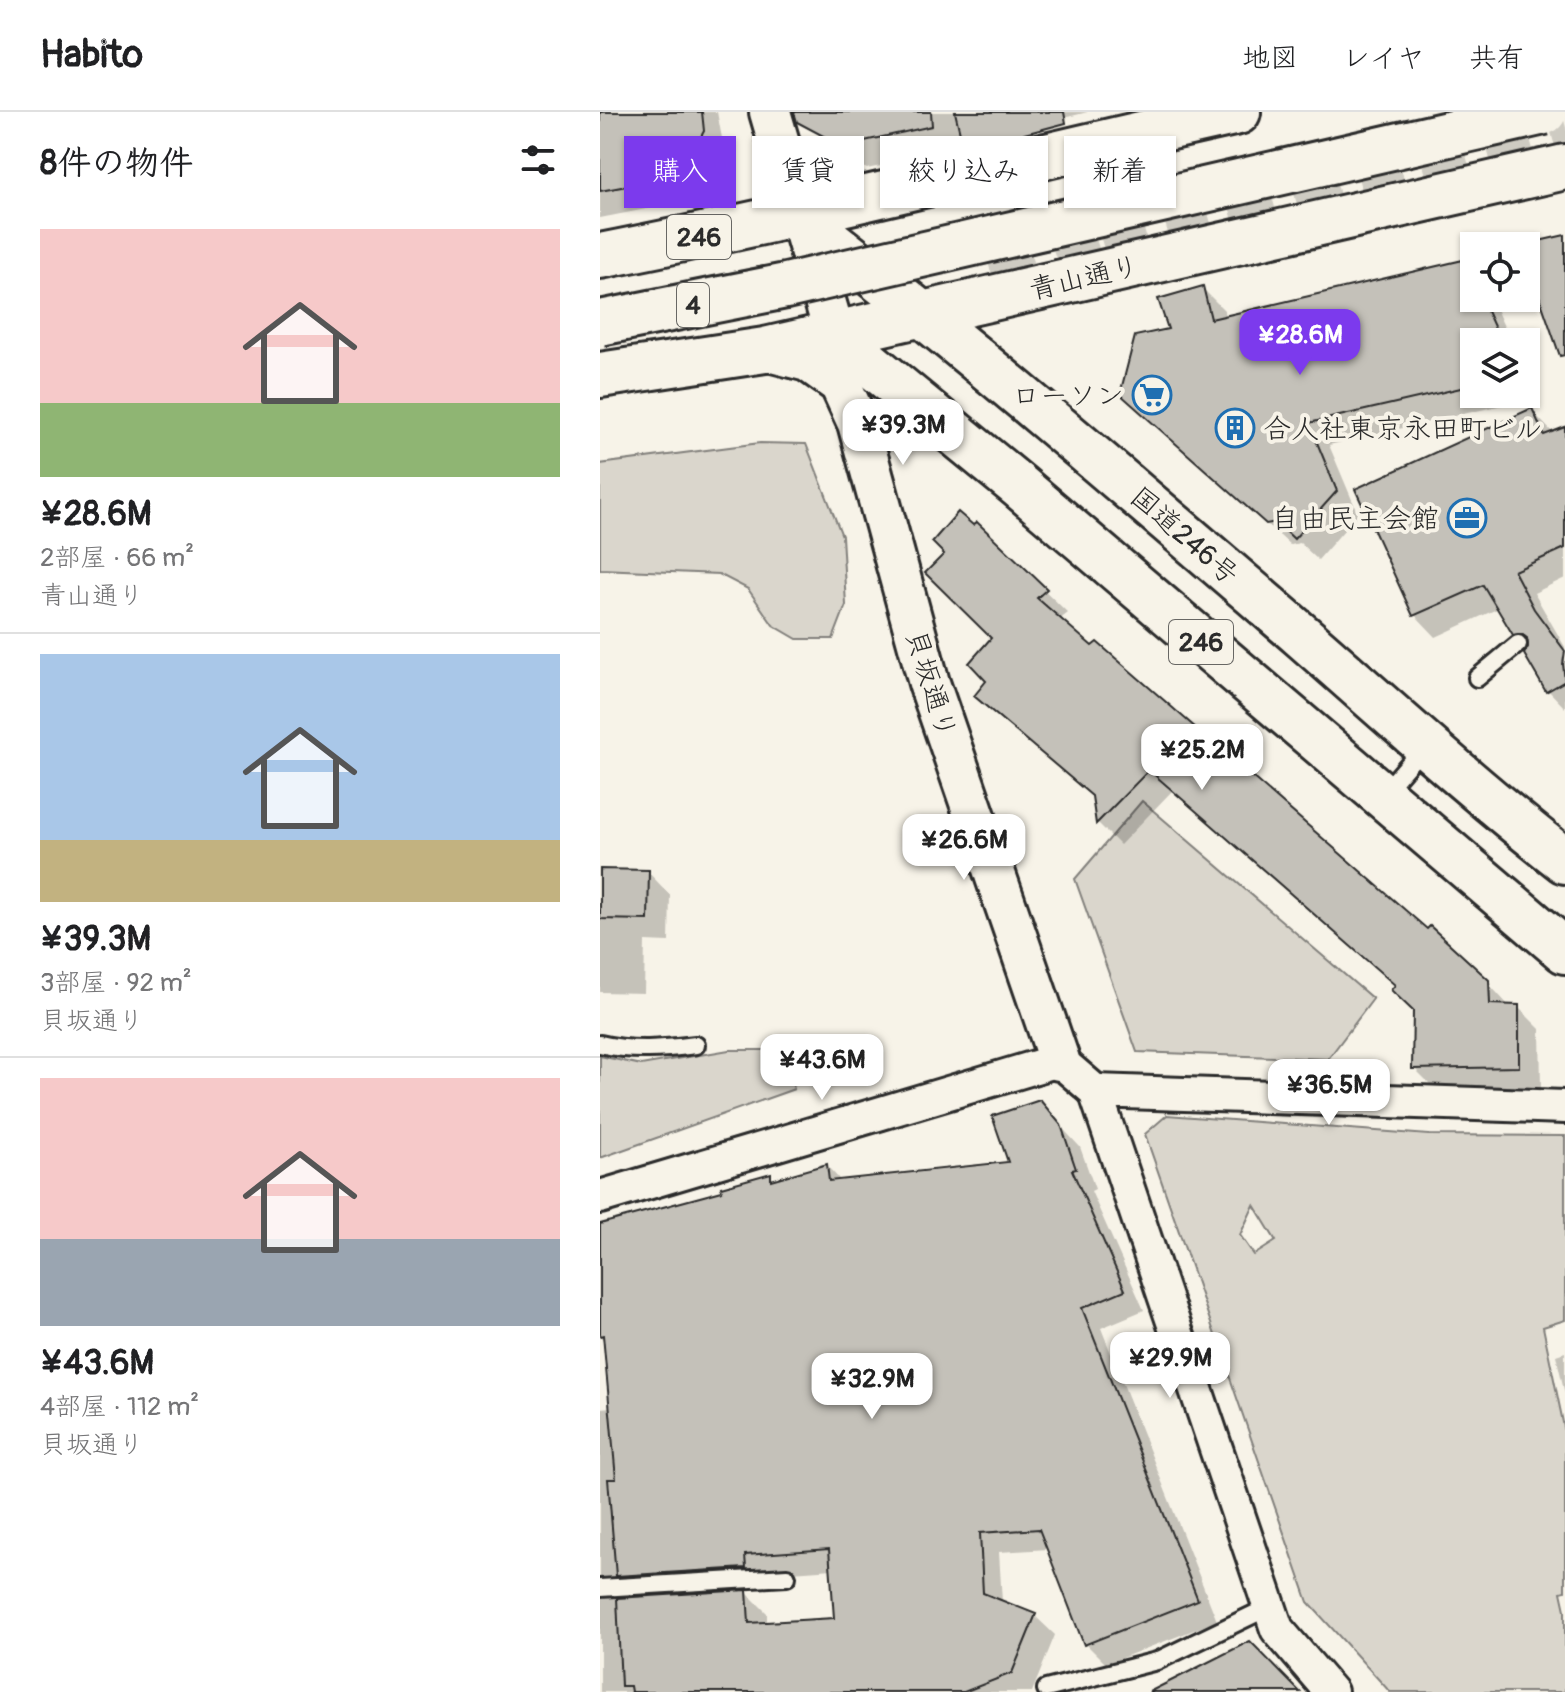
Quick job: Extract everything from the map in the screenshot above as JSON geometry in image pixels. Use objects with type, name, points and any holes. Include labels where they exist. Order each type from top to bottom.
[{"type":"highway","name":"246","points":[[600,256],[798,216],[1238,112]]},
{"type":"highway","name":"4","points":[[786,286],[1407,112]]},
{"type":"highway","name":"4","points":[[600,323],[786,286],[1544,112]]},
{"type":"highway","name":"青山通り","points":[[600,375],[765,350],[835,335],[1565,167]]},
{"type":"highway","name":"国道246号","points":[[798,216],[924,314],[1067,434],[1565,861]]},
{"type":"highway","name":"246","points":[[835,335],[1019,486],[1565,951]]},
{"type":"street","points":[[770,112],[835,335]]},
{"type":"street","name":"貝坂通り","points":[[765,350],[808,361],[840,384],[858,423],[929,683],[1059,1060]]},
{"type":"street","points":[[600,1197],[1059,1060],[1095,1091],[1277,1629],[1331,1692]]},
{"type":"street","points":[[1095,1091],[1565,1107]]},
{"type":"lane","points":[[1477,678],[1518,644]]},
{"type":"lane","points":[[1381,796],[1426,744]]},
{"type":"lane","points":[[600,1044],[620,1049],[655,1050],[696,1045]]},
{"type":"lane","points":[[600,1588],[787,1577]]},
{"type":"lane","points":[[1046,1689],[1157,1661],[1269,1607]]},
{"type":"shaded area","points":[[760,443],[806,444],[842,536],[846,605],[833,639],[797,639],[773,625],[748,589],[719,574],[600,569],[600,464]]},
{"type":"shaded area","points":[[1142,801],[1373,999],[1328,1059],[1137,1052],[1075,879]]},
{"type":"shaded area","points":[[729,1050],[769,1050],[789,1071],[794,1089],[600,1158],[600,1056],[641,1065]]},
{"type":"shaded area","points":[[1167,1115],[1429,1135],[1565,1136],[1565,1320],[1543,1327],[1565,1432],[1565,1591],[1561,1592],[1565,1610],[1565,1692],[1390,1692],[1308,1602],[1145,1134]],"holes":[[[1254,1205],[1276,1241],[1254,1255],[1240,1235]]]},
{"type":"building","points":[[600,112],[702,112],[704,131],[701,136],[624,136],[624,186],[600,191]]},
{"type":"building","points":[[794,112],[931,112],[932,126],[864,141],[864,136],[823,136],[797,122]]},
{"type":"building","points":[[955,112],[1064,112],[1066,123],[1017,136],[961,136]]},
{"type":"building","points":[[1565,235],[1565,355],[1560,356],[1540,299],[1540,241]]},
{"type":"building","points":[[1460,261],[1460,312],[1487,312],[1495,328],[1460,328],[1460,388],[1309,423],[1337,491],[1294,539],[1276,522],[1266,524],[1120,394],[1135,336],[1168,329],[1158,299],[1203,286],[1211,319]]},
{"type":"building","name":"自由民主会館","points":[[1532,408],[1544,435],[1565,427],[1565,548],[1514,571],[1534,609],[1565,651],[1565,681],[1546,692],[1524,654],[1528,647],[1527,638],[1521,634],[1513,635],[1483,585],[1413,616],[1355,489]]},
{"type":"building","points":[[958,512],[973,525],[977,522],[1047,589],[1037,598],[1092,646],[1097,642],[1489,980],[1490,1004],[1519,1005],[1519,1067],[1412,1069],[1413,1011],[1391,990],[1395,985],[1149,770],[1096,824],[1092,796],[974,696],[986,681],[969,663],[991,638],[925,573],[944,554],[932,542]]},
{"type":"building","points":[[600,869],[649,870],[648,920],[600,919]]},
{"type":"building","points":[[1040,1100],[1061,1125],[1076,1169],[1072,1170],[1125,1290],[1082,1308],[1198,1600],[1084,1645],[1039,1529],[980,1533],[983,1593],[1036,1614],[1012,1673],[964,1692],[631,1692],[630,1686],[621,1686],[617,1598],[747,1590],[749,1623],[834,1618],[829,1549],[745,1555],[746,1568],[616,1576],[608,1479],[616,1479],[603,1335],[600,1336],[600,1224],[722,1191],[721,1187],[771,1173],[771,1180],[827,1164],[829,1181],[1008,1162],[992,1116]]},
{"type":"building","points":[[1250,1641],[1300,1692],[1149,1692]]},
{"type":"tunnel","points":[[1105,253],[1565,124]]},
{"type":"tunnel","points":[[994,281],[1130,236]]},
{"type":"place","name":"ローソン","points":[[1152,395]]},
{"type":"place","name":"合人社東京永田町ビル","points":[[1235,428]]},
{"type":"place","name":"自由民主会館","points":[[1467,518]]}]
